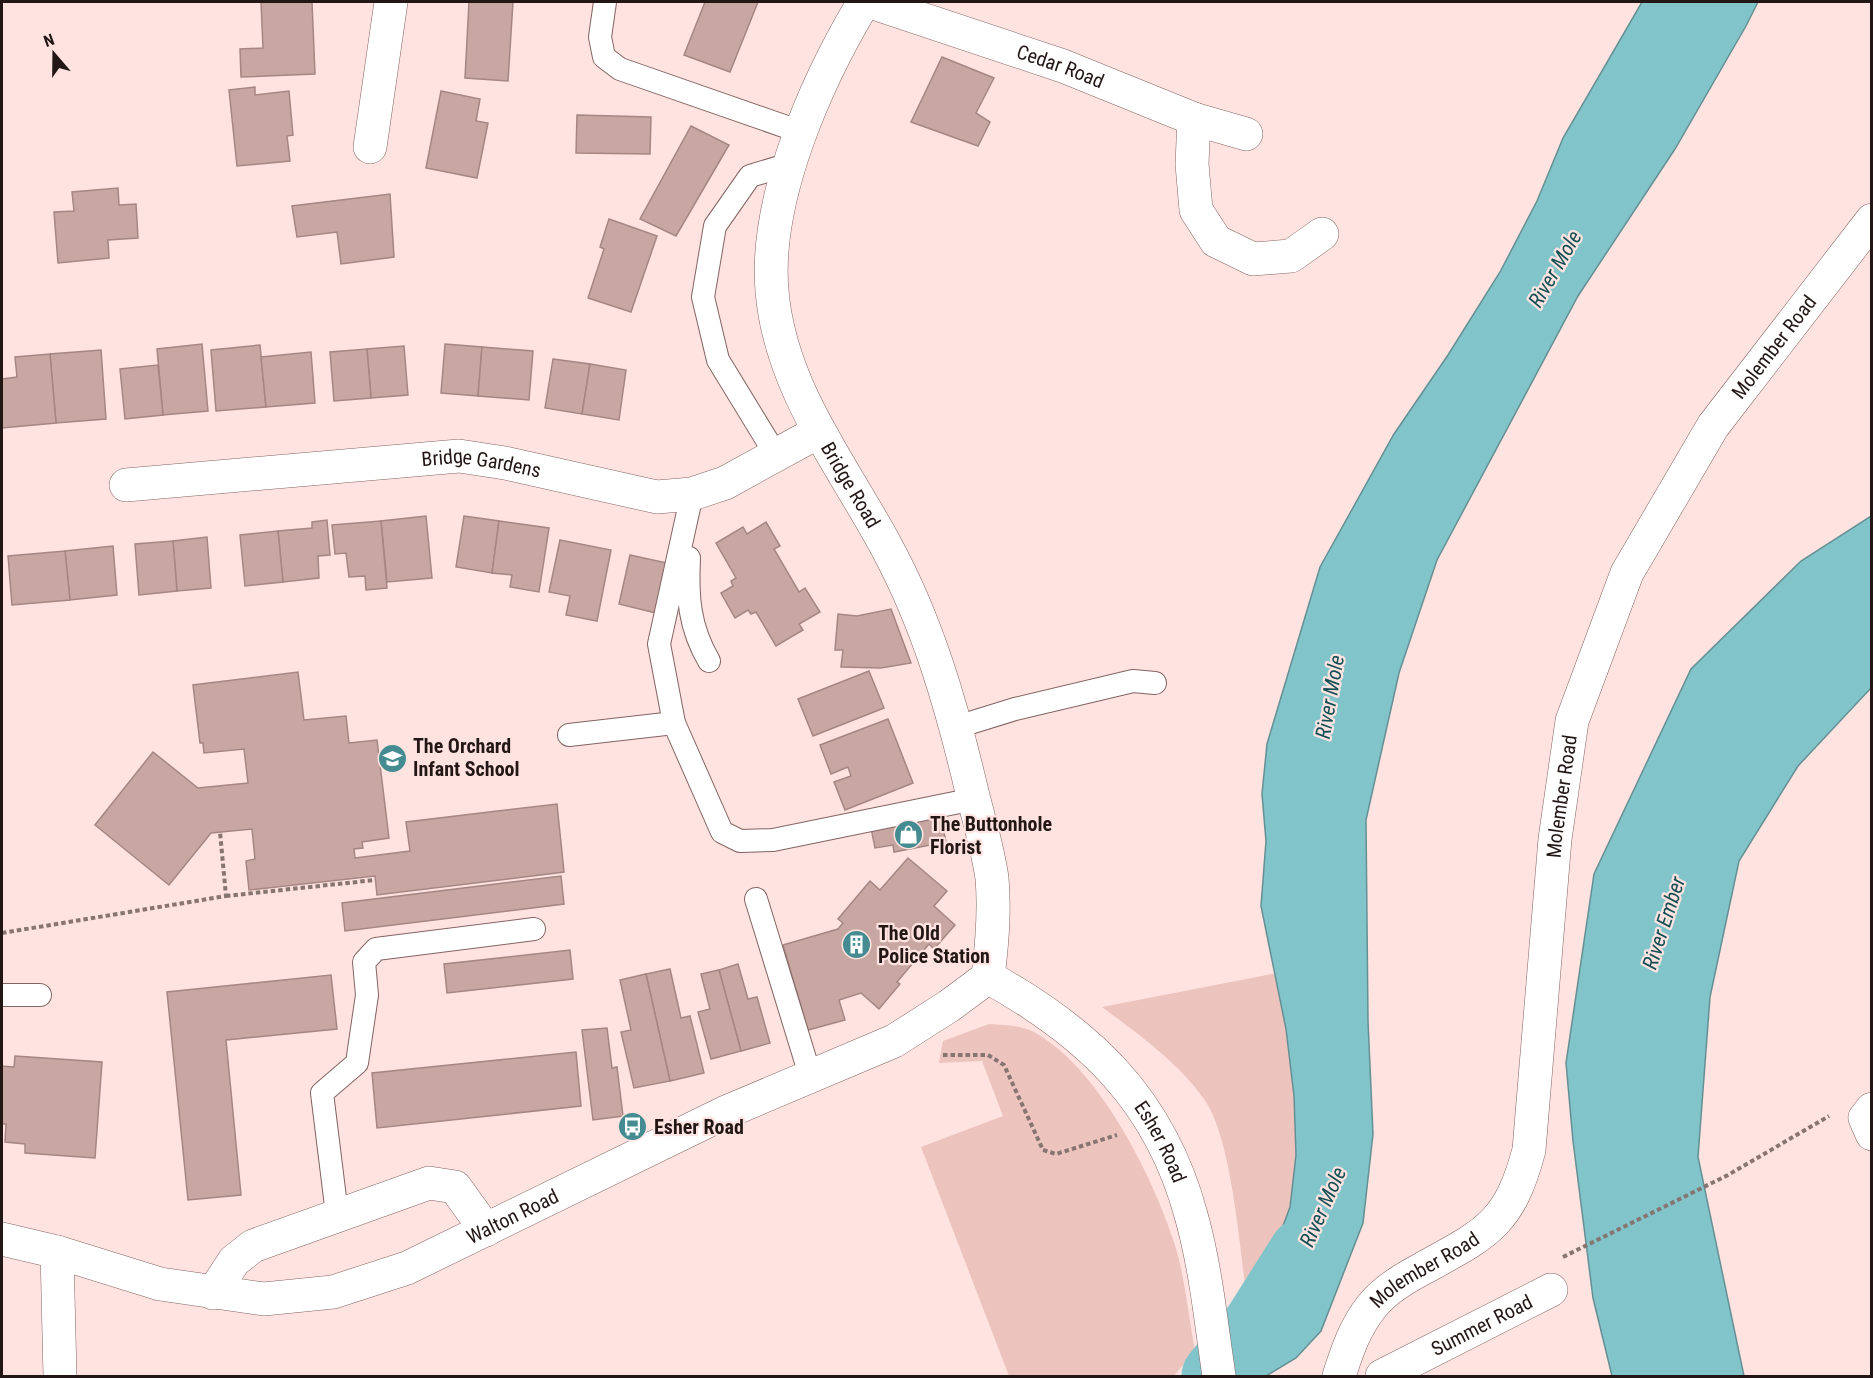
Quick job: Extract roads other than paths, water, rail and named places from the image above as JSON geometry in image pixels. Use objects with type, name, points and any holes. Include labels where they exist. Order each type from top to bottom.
[{"type":"street","points":[[370,147],[391,2]]},
{"type":"street","name":"Bridge Road","points":[[864,2],[819,82],[790,164],[773,249],[772,289],[778,335],[796,386],[818,432],[886,545],[909,592],[957,727],[992,877],[994,934],[988,977]]},
{"type":"street","name":"Cedar Road","points":[[872,2],[1063,66],[1194,119],[1246,134]]},
{"type":"street","points":[[1194,119],[1192,164],[1196,210],[1216,241],[1253,259],[1291,256],[1322,234]]},
{"type":"street","name":"Molember Road","points":[[1340,1377],[1351,1338],[1372,1305],[1401,1280],[1471,1241],[1502,1216],[1520,1185],[1529,1150],[1555,839],[1572,721],[1580,699],[1627,573],[1713,426],[1872,220]]},
{"type":"street","name":"Bridge Gardens","points":[[126,485],[459,456],[505,463],[657,497],[692,494],[725,483],[818,432]]},
{"type":"street","name":"Walton Road","points":[[2,1239],[57,1252],[160,1284],[213,1293],[264,1299],[333,1292],[407,1268],[724,1113],[894,1041],[988,977]]},
{"type":"street","name":"Esher Road","points":[[988,977],[1038,1005],[1087,1043],[1119,1075],[1148,1113],[1172,1161],[1191,1214],[1205,1279],[1219,1377]]},
{"type":"street","points":[[213,1293],[234,1261],[253,1246],[337,1214],[429,1183],[455,1187],[486,1230]]},
{"type":"street","points":[[57,1252],[60,1377]]},
{"type":"street","name":"Summer Road","points":[[1382,1377],[1553,1276]]},
{"type":"lane","points":[[605,2],[600,37],[604,57],[620,69],[801,132]]},
{"type":"lane","points":[[776,454],[717,360],[703,297],[715,226],[750,176],[790,164]]},
{"type":"lane","points":[[692,494],[687,595],[692,625],[709,661]]},
{"type":"lane","points":[[692,494],[659,645],[674,723],[722,832],[740,841],[773,840],[974,800]]},
{"type":"lane","points":[[957,727],[1015,709],[1133,681],[1155,683]]},
{"type":"lane","points":[[569,735],[674,723]]},
{"type":"lane","points":[[756,899],[810,1076]]},
{"type":"lane","points":[[337,1214],[322,1093],[357,1063],[367,995],[364,962],[376,949],[534,929]]},
{"type":"lane","points":[[2,995],[40,995]]},
{"type":"water","points":[[1642,2],[1758,2],[1675,149],[1578,296],[1437,560],[1399,673],[1366,820],[1368,1021],[1373,1134],[1363,1223],[1321,1331],[1296,1358],[1266,1376],[1258,1376],[1247,1300],[1274,1250],[1290,1207],[1296,1155],[1294,1096],[1286,1029],[1261,906],[1266,841],[1262,794],[1267,744],[1320,567],[1394,434],[1448,355],[1500,272],[1537,201],[1563,138]]},
{"type":"water","name":"River Ember","points":[[1871,516],[1871,688],[1798,766],[1739,861],[1710,997],[1698,1157],[1744,1376],[1612,1376],[1593,1298],[1573,1141],[1566,1063],[1594,874],[1691,669],[1801,561]]},
{"type":"waterway","name":"River Mole","points":[[1216,1376],[1257,1326],[1303,1253]]},
{"type":"place","name":"The Orchard Infant School","points":[[392,758]]},
{"type":"place","name":"The Buttonhole Florist","points":[[909,835]]},
{"type":"place","name":"The Old Police Station","points":[[857,944]]},
{"type":"place","name":"Esher Road","points":[[633,1127]]}]
